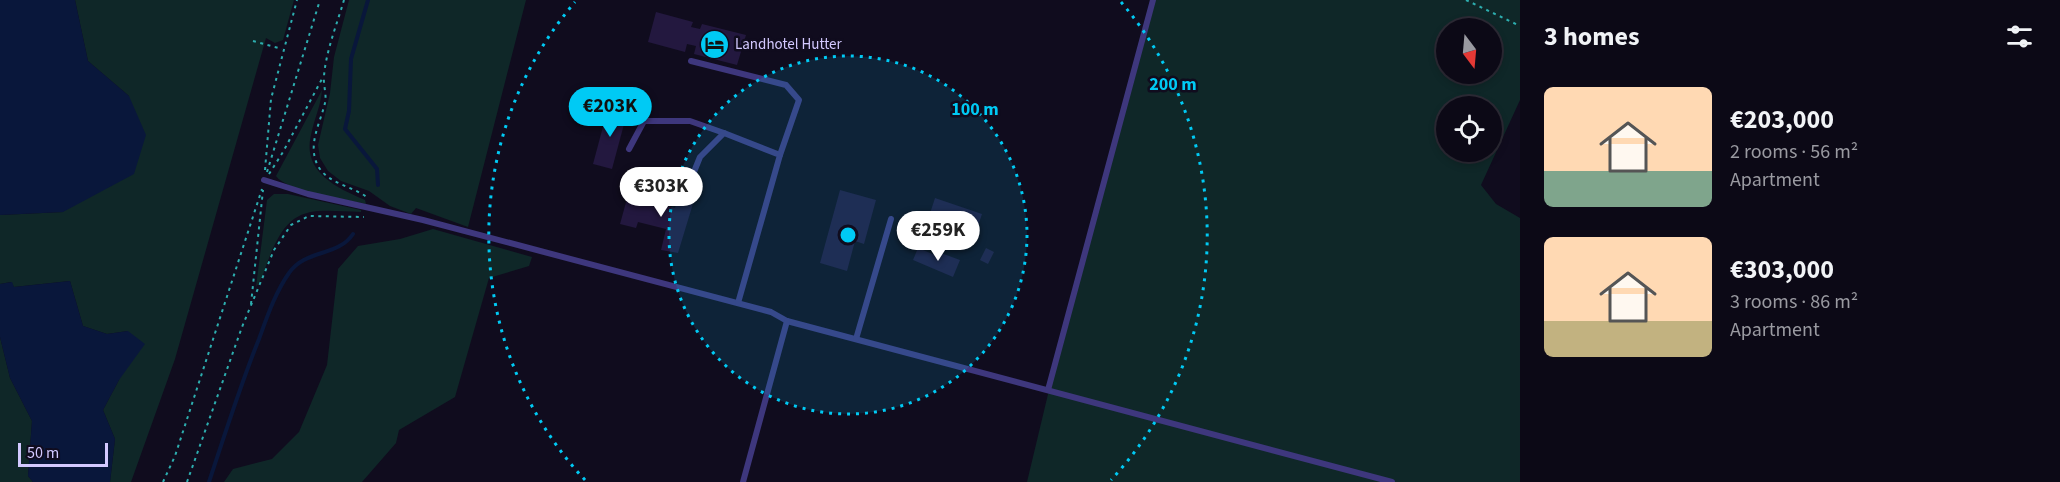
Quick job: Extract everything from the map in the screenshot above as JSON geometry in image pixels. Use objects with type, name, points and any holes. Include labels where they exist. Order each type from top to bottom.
[{"type":"lane","points":[[1048,390],[1154,0]]},
{"type":"lane","points":[[691,61],[786,85],[799,100],[780,155],[738,303]]},
{"type":"lane","points":[[628,149],[644,121],[690,121],[780,155]]},
{"type":"lane","points":[[687,189],[700,156],[724,133]]},
{"type":"lane","points":[[264,180],[308,195],[384,211],[738,303],[771,312],[787,321],[1392,482]]},
{"type":"lane","points":[[856,339],[891,219]]},
{"type":"lane","points":[[742,482],[787,321]]},
{"type":"path","points":[[264,180],[271,99],[297,0]]},
{"type":"path","points":[[163,482],[175,456],[277,146],[321,0]]},
{"type":"path","points":[[344,0],[324,75],[326,101],[316,126],[314,148],[318,166],[332,180],[360,191],[384,211]]},
{"type":"path","points":[[1466,0],[1520,26]]},
{"type":"path","points":[[253,41],[283,49]]},
{"type":"path","points":[[187,482],[242,327],[274,250],[291,225],[309,216],[360,218],[384,211]]},
{"type":"green space","points":[[75,0],[294,0],[283,40],[275,43],[266,38],[175,359],[131,482],[110,482],[115,439],[103,410],[119,380],[128,331],[107,334],[83,326],[70,281],[14,287],[11,282],[0,284],[0,215],[63,212],[129,96],[88,61]]},
{"type":"green space","points":[[349,0],[526,0],[468,227],[416,208],[411,214],[390,206],[369,191],[341,181],[328,171],[320,158],[318,145],[330,93],[334,57]]},
{"type":"green space","points":[[1154,0],[1520,0],[1520,100],[1502,139],[1502,96],[1436,96],[1436,162],[1492,162],[1481,185],[1496,204],[1520,218],[1520,482],[1027,482],[1049,390]]},
{"type":"green space","points":[[322,90],[311,135],[312,160],[324,177],[365,200],[366,204],[304,191],[282,182],[276,176]]},
{"type":"green space","points":[[274,194],[288,194],[361,210],[361,212],[315,211],[294,219],[277,240],[256,287],[267,200]]},
{"type":"green space","points":[[433,229],[532,257],[529,266],[489,278],[455,397],[399,430],[396,443],[362,482],[224,482],[233,469],[272,459],[299,432],[327,365],[338,269],[358,246],[400,239]]},
{"type":"green space","points":[[0,337],[10,378],[32,421],[28,476],[33,482],[0,482]]},
{"type":"water","points":[[0,0],[75,0],[88,61],[129,96],[146,135],[134,174],[63,212],[0,215]]},
{"type":"water","points":[[70,281],[83,326],[107,334],[128,331],[145,344],[119,380],[103,410],[115,439],[110,482],[33,482],[28,476],[32,421],[10,378],[0,337],[0,284],[12,282],[14,287]]},
{"type":"building","points":[[656,12],[693,22],[691,27],[700,29],[702,24],[746,35],[737,65],[694,54],[696,46],[687,44],[685,52],[648,42]]},
{"type":"building","points":[[608,108],[627,113],[612,169],[593,164]]},
{"type":"building","points":[[840,190],[876,200],[864,244],[855,241],[847,271],[820,263]]},
{"type":"building","points":[[679,193],[695,197],[678,253],[661,250],[666,229],[638,222],[636,228],[620,224],[628,195],[675,208]]},
{"type":"building","points":[[935,198],[982,214],[976,232],[935,219],[930,234],[924,232]]},
{"type":"building","points":[[918,248],[940,257],[941,253],[960,260],[953,277],[913,260]]},
{"type":"building","points":[[986,248],[994,252],[988,264],[980,260]]},
{"type":"waterway","points":[[368,0],[351,59],[349,111],[345,129],[377,169],[378,185]]},
{"type":"waterway","points":[[209,482],[245,374],[284,281],[296,265],[339,246],[353,234]]},
{"type":"place","name":"Landhotel Hutter","points":[[714,44]]}]
